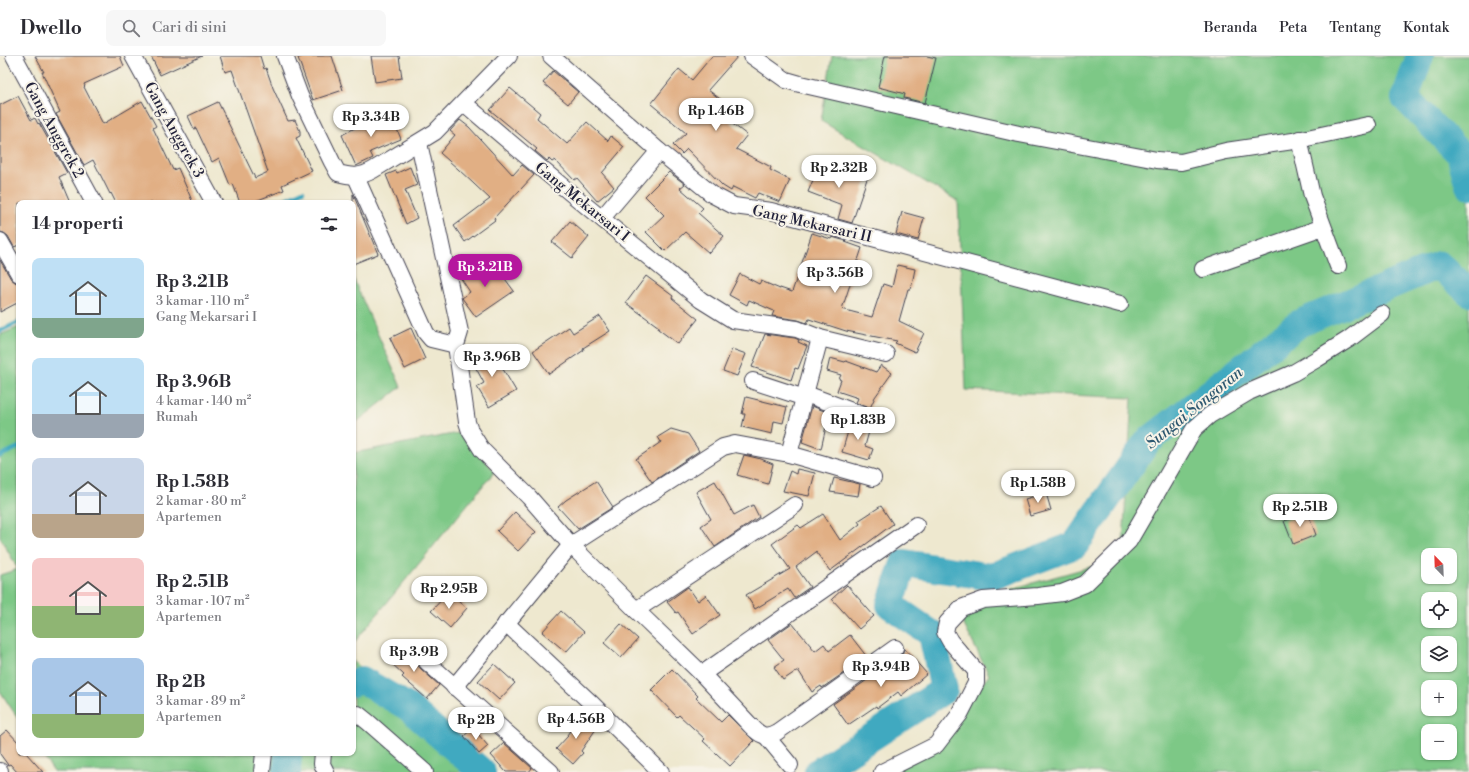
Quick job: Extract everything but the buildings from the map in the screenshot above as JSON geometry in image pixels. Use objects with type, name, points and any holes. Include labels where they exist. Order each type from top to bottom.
[{"type":"street","name":"Gang Anggrek 2","points":[[14,56],[92,200]]},
{"type":"street","name":"Gang Anggrek 3","points":[[133,56],[212,200]]},
{"type":"street","points":[[285,56],[300,96],[338,173],[356,177],[369,172],[435,132],[464,104],[509,56]]},
{"type":"street","name":"Gang Mekarsari II","points":[[551,56],[659,151],[713,195],[734,206],[770,211],[1120,304]]},
{"type":"street","points":[[752,56],[786,80],[800,84],[1019,134],[1157,160],[1181,162],[1226,151],[1299,139],[1368,125]]},
{"type":"street","name":"Gang Mekarsari I","points":[[464,104],[527,158],[701,300],[733,320],[797,329],[820,338],[886,354]]},
{"type":"street","points":[[1299,139],[1312,196],[1338,266]]},
{"type":"street","points":[[421,141],[460,332],[456,345],[467,422],[474,440],[529,497],[571,545],[702,674],[760,734],[766,736],[790,765]]},
{"type":"street","points":[[602,218],[659,151]]},
{"type":"street","points":[[356,177],[426,332],[431,339],[456,345]]},
{"type":"street","points":[[1203,269],[1323,227]]},
{"type":"street","points":[[0,242],[16,269]]},
{"type":"street","points":[[882,772],[936,744],[960,714],[976,684],[976,671],[950,641],[945,632],[947,623],[961,608],[983,600],[1062,593],[1084,584],[1129,541],[1194,429],[1210,414],[1249,392],[1293,373],[1349,339],[1382,314]]},
{"type":"street","points":[[789,454],[820,338]]},
{"type":"street","points":[[753,381],[805,396],[873,419]]},
{"type":"street","points":[[454,687],[571,545],[723,447],[735,444],[789,454],[873,478]]},
{"type":"street","points":[[636,610],[794,505]]},
{"type":"street","points":[[702,674],[916,525]]},
{"type":"street","points":[[506,623],[589,701],[661,772]]},
{"type":"street","points":[[766,736],[777,732],[895,648]]},
{"type":"street","points":[[427,662],[551,772]]},
{"type":"street","points":[[356,714],[358,714],[368,722],[425,772]]},
{"type":"street","points":[[262,772],[264,756]]},
{"type":"street","points":[[323,756],[322,764],[326,772]]},
{"type":"green space","points":[[832,56],[1469,56],[1469,772],[882,772],[943,736],[989,675],[954,605],[1122,558],[1132,398],[966,390],[958,201],[821,121]]},
{"type":"green space","points":[[356,285],[401,387],[356,423]]},
{"type":"green space","points":[[16,328],[16,565],[0,537],[0,335]]},
{"type":"green space","points":[[458,433],[495,471],[356,640],[356,452]]},
{"type":"green space","points":[[16,570],[16,715],[0,691],[0,575]]},
{"type":"green space","points":[[356,664],[466,772],[54,772],[43,756],[356,756]]},
{"type":"waterway","name":"Sungai Songoran","points":[[1420,56],[1405,98],[1460,154],[1469,185]]},
{"type":"waterway","points":[[284,200],[303,191]]},
{"type":"waterway","name":"Sungai Songoran","points":[[818,772],[944,690],[932,634],[890,605],[904,563],[991,577],[1075,545],[1147,442],[1300,323],[1439,265],[1469,292]]},
{"type":"waterway","points":[[0,331],[16,323]]},
{"type":"waterway","points":[[0,456],[16,448]]},
{"type":"waterway","name":"Sungai Songoran","points":[[356,682],[362,680],[408,707],[482,772]]},
{"type":"waterway","name":"Sungai Songoran","points":[[287,772],[288,756]]}]
